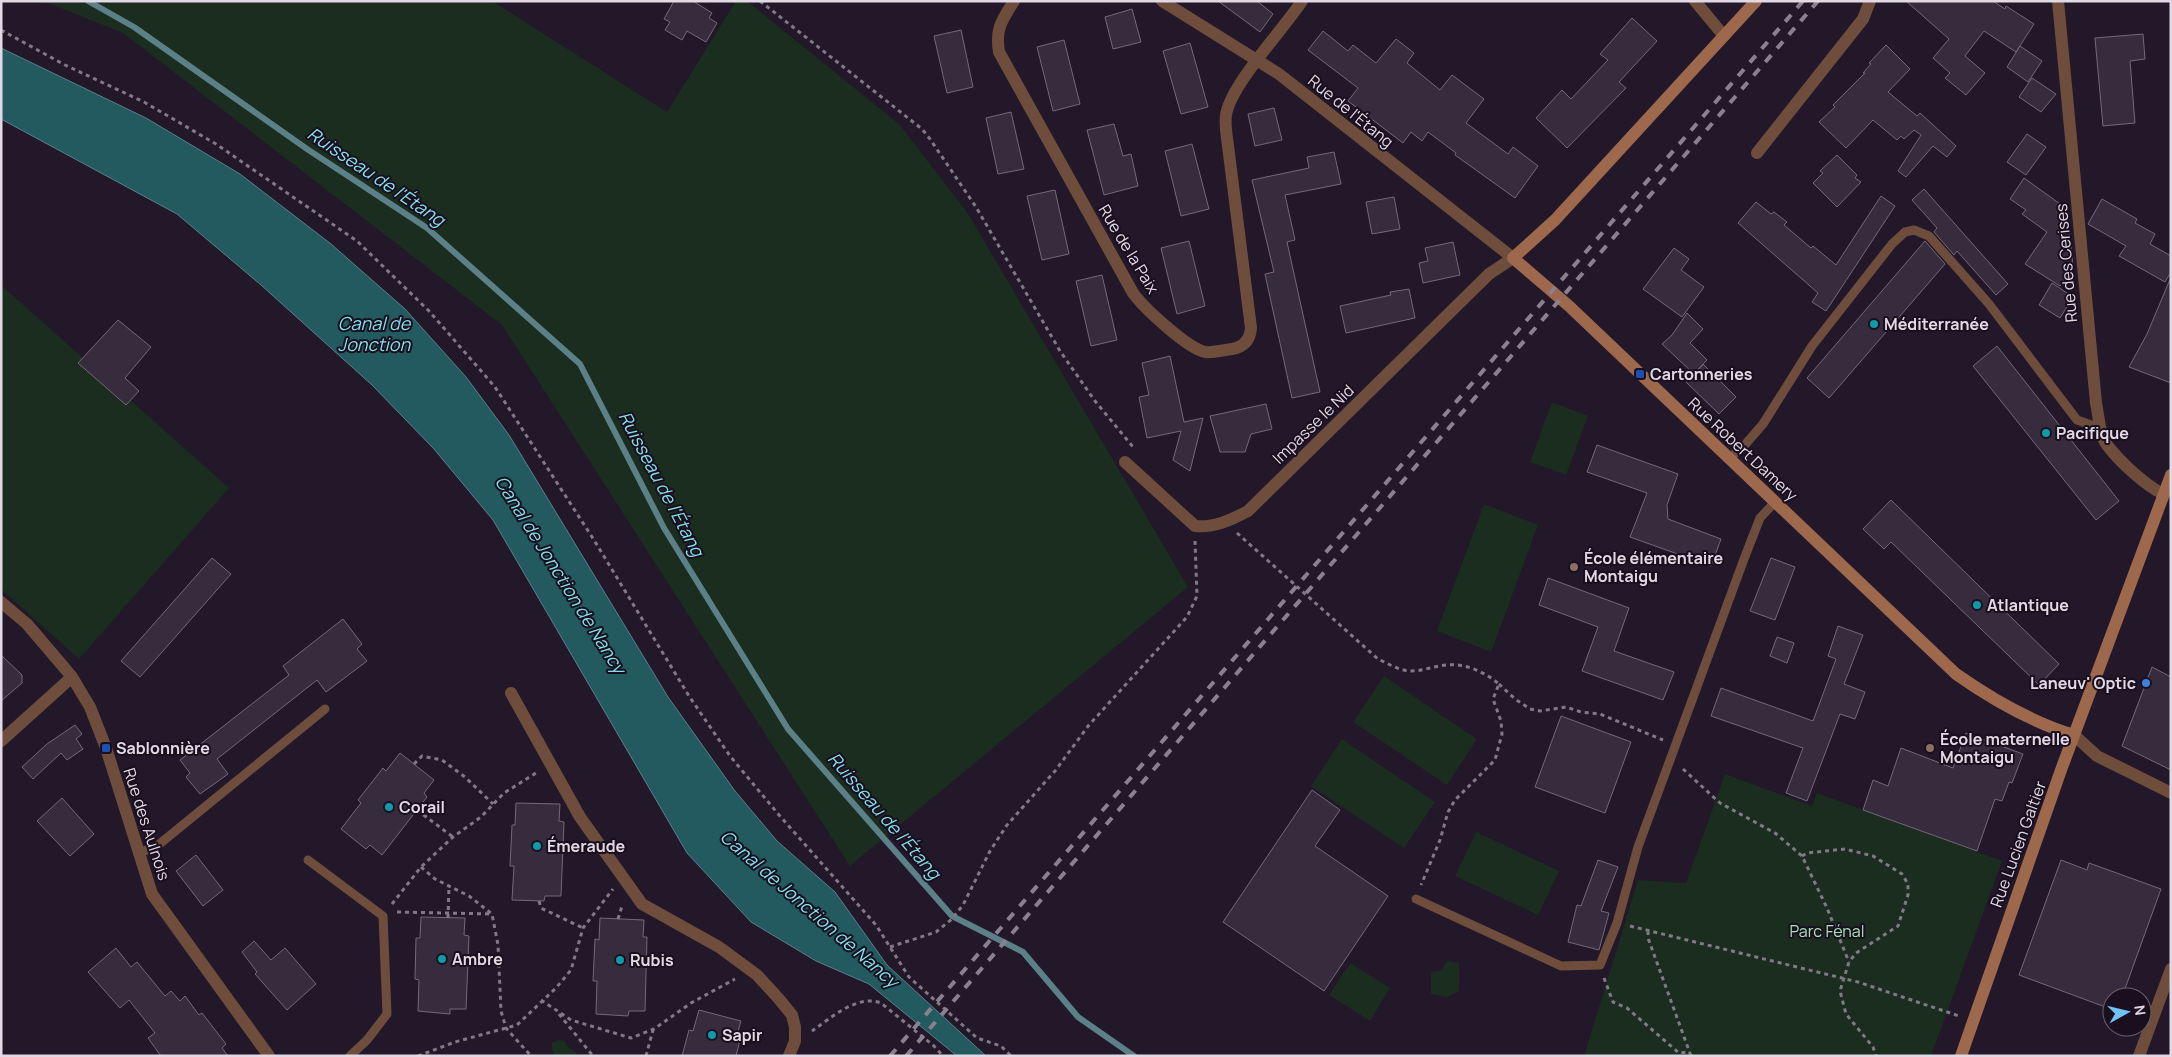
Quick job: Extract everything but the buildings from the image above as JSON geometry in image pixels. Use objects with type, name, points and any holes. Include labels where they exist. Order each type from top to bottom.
[{"type":"street","name":"Rue de la Paix","points":[[1014,1],[1001,22],[996,38],[999,52],[1133,293],[1141,304],[1192,347],[1208,352],[1237,348],[1244,345],[1250,335],[1250,319],[1227,138],[1226,115],[1230,103],[1258,60]]},
{"type":"street","name":"Rue de l'Étang","points":[[1162,1],[1258,60],[1512,258]]},
{"type":"street","points":[[1258,60],[1290,20],[1302,1]]},
{"type":"street","points":[[1695,1],[1724,36]]},
{"type":"street","points":[[1512,258],[1555,220],[1756,1]]},
{"type":"street","points":[[1757,153],[1863,19],[1870,1]]},
{"type":"street","name":"Rue des Cerises","points":[[2058,1],[2096,403],[2100,428],[2107,444],[2144,484],[2164,494]]},
{"type":"street","name":"Rue Robert Damery","points":[[1512,258],[1542,281],[1956,674],[1983,693],[2014,710],[2047,727],[2074,735]]},
{"type":"street","name":"Impasse le Nid","points":[[1195,526],[1206,527],[1248,511],[1489,274],[1512,258]]},
{"type":"street","points":[[1125,462],[1195,526]]},
{"type":"street","name":"Rue Lucien Galtier","points":[[1961,1056],[1972,1020],[2074,735],[2171,475]]},
{"type":"street","name":"Rue des Aulnois","points":[[1,602],[27,624],[72,677],[90,707],[106,748],[152,894],[269,1056]]},
{"type":"street","points":[[1,741],[72,677]]},
{"type":"street","points":[[511,693],[580,817],[642,904],[719,947],[750,970],[780,999],[792,1015],[796,1027],[795,1041],[789,1056]]},
{"type":"street","points":[[2074,735],[2097,756],[2171,793]]},
{"type":"street","points":[[2139,1056],[2171,969]]},
{"type":"lane","points":[[1729,458],[1743,447],[1764,424],[1812,346],[1892,244],[1905,232],[1914,230],[1929,236],[1989,304],[2077,420],[2100,428]]},
{"type":"lane","points":[[1416,898],[1561,966],[1600,965],[1617,923],[1638,847],[1760,518],[1775,502]]},
{"type":"lane","points":[[139,853],[157,846],[325,709]]},
{"type":"lane","points":[[308,860],[384,914],[387,1014],[353,1055]]},
{"type":"path","points":[[760,1],[922,129],[930,139],[976,207],[1060,351],[1095,401],[1138,451],[1125,462]]},
{"type":"path","points":[[1,30],[65,65],[144,102],[216,144],[357,241],[429,311],[495,387],[594,540],[690,696],[730,756],[876,925],[909,976],[977,1038],[1001,1046],[1011,1056]]},
{"type":"path","points":[[1223,522],[1378,659],[1410,671],[1448,664],[1478,670],[1500,684],[1515,699],[1530,709],[1540,711],[1566,707],[1581,712],[1600,714],[1676,746]]},
{"type":"path","points":[[890,947],[936,932],[952,919],[963,905],[990,851],[1007,825],[1055,771],[1089,725],[1187,617],[1197,596],[1195,526]]},
{"type":"path","points":[[1416,898],[1440,840],[1448,812],[1455,800],[1495,760],[1502,734],[1501,721],[1493,699],[1500,684]]},
{"type":"path","points":[[414,764],[422,756],[442,760],[465,777],[493,804]]},
{"type":"path","points":[[1672,758],[1720,804],[1775,833],[1802,856],[1827,908],[1849,962]]},
{"type":"path","points":[[384,914],[421,867],[453,837],[481,817],[504,793],[528,776],[551,765]]},
{"type":"path","points":[[417,810],[453,837]]},
{"type":"path","points":[[1802,856],[1807,853],[1845,849],[1873,856],[1902,874],[1908,884],[1908,895],[1898,926],[1856,953],[1849,962],[1840,991],[1846,1014],[1873,1047],[1876,1056]]},
{"type":"path","points":[[421,867],[435,879],[469,896],[492,914],[498,945],[501,1011],[506,1028],[532,1056]]},
{"type":"path","points":[[418,1056],[455,1042],[517,1025],[556,988],[571,970],[582,928],[603,899],[624,878]]},
{"type":"path","points":[[448,918],[449,886]]},
{"type":"path","points":[[539,901],[541,908],[582,928]]},
{"type":"path","points":[[384,914],[492,914]]},
{"type":"path","points":[[1617,923],[1844,978],[1972,1020]]},
{"type":"path","points":[[1600,965],[1613,1002],[1627,1008],[1679,1053],[1690,1054],[1648,938],[1648,930]]},
{"type":"path","points":[[542,1000],[572,1020],[631,1038],[654,1029],[691,1003],[750,970]]},
{"type":"path","points":[[795,1041],[840,1012],[862,1001],[873,1000],[881,1003],[934,1046],[943,1056]]},
{"type":"path","points":[[556,1010],[593,1056]]},
{"type":"path","points":[[646,1056],[654,1029]]},
{"type":"green space","points":[[43,1],[492,1],[667,112],[736,1],[747,1],[899,124],[967,212],[1188,587],[850,866],[502,325],[123,33]]},
{"type":"green space","points":[[1,285],[229,488],[79,659],[1,589]]},
{"type":"green space","points":[[1552,402],[1588,416],[1566,475],[1530,462]]},
{"type":"green space","points":[[1484,504],[1538,525],[1491,652],[1437,631]]},
{"type":"green space","points":[[1384,676],[1477,739],[1447,785],[1353,722]]},
{"type":"green space","points":[[1342,739],[1435,802],[1404,848],[1311,786]]},
{"type":"green space","name":"Parc Fénal","points":[[1725,774],[1812,806],[1817,793],[2002,861],[1931,1056],[1584,1056],[1638,880],[1686,883]]},
{"type":"green space","points":[[1476,832],[1559,871],[1538,915],[1455,876]]},
{"type":"green space","points":[[1447,961],[1459,963],[1459,991],[1447,997],[1431,994],[1431,972],[1441,971]]},
{"type":"green space","points":[[1350,963],[1390,988],[1370,1021],[1329,995]]},
{"type":"green space","points":[[558,1040],[564,1041],[569,1048],[576,1052],[576,1056],[555,1056],[552,1050],[552,1043]]},
{"type":"water","name":"Canal de Jonction","points":[[1,48],[146,118],[240,174],[331,244],[405,309],[466,377],[509,435],[668,697],[735,791],[777,841],[835,892],[887,965],[986,1056],[957,1056],[869,984],[816,961],[751,922],[687,853],[493,520],[434,449],[372,385],[261,285],[177,214],[1,119]]},
{"type":"waterway","name":"Ruisseau de l'Étang","points":[[88,1],[134,27],[307,149],[427,228],[580,364],[664,528],[788,729],[952,916],[1023,952],[1078,1017],[1134,1056]]},
{"type":"railway","points":[[890,1056],[1803,1]]},
{"type":"railway","points":[[906,1056],[1818,1]]},
{"type":"place","name":"Méditerranée","points":[[1874,324]]},
{"type":"place","name":"Cartonneries","points":[[1640,374]]},
{"type":"place","name":"Pacifique","points":[[2046,433]]},
{"type":"place","name":"École élémentaire Montaigu","points":[[1574,567]]},
{"type":"place","name":"Atlantique","points":[[1977,605]]},
{"type":"place","name":"Laneuv' Optic","points":[[2146,683]]},
{"type":"place","name":"Sablonnière","points":[[106,748]]},
{"type":"place","name":"École maternelle Montaigu","points":[[1930,748]]},
{"type":"place","name":"Corail","points":[[389,807]]},
{"type":"place","name":"Émeraude","points":[[537,846]]},
{"type":"place","name":"Ambre","points":[[442,959]]},
{"type":"place","name":"Rubis","points":[[620,960]]},
{"type":"place","name":"Sapir","points":[[712,1035]]},
{"type":"water label","name":"Canal de Jonction de Nancy","points":[[560,575]]},
{"type":"water label","name":"Canal de Jonction de Nancy","points":[[809,909]]}]
